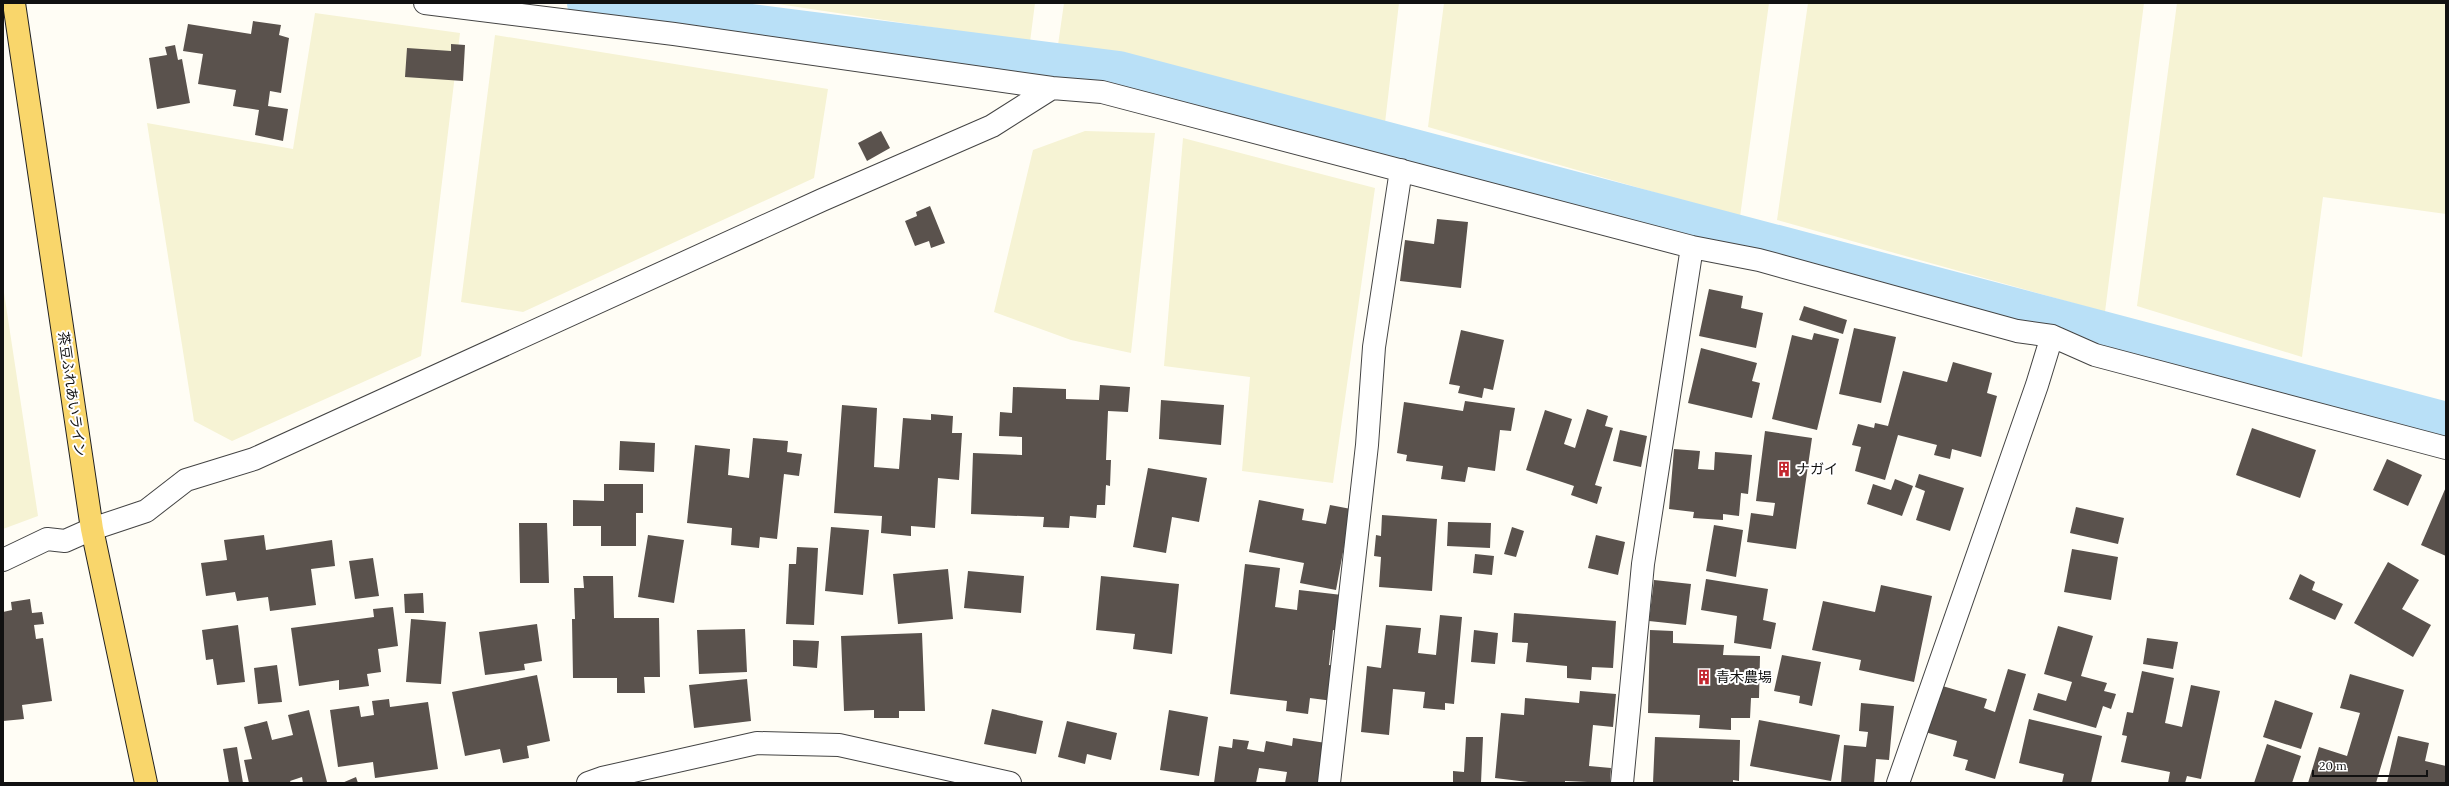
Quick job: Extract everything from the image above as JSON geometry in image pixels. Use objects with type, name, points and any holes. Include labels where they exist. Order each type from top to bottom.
[{"type":"main road","name":"茶豆ふれあいライン","points":[[14,3],[92,529],[146,783]]},
{"type":"street","points":[[424,3],[674,34],[1052,88],[1102,92],[1692,247],[1759,260],[2017,331],[2052,336],[2095,355],[2446,448]]},
{"type":"street","points":[[3,560],[47,539],[65,541],[92,529],[146,511],[186,480],[254,458],[822,200],[992,126],[1052,88]]},
{"type":"street","points":[[1329,783],[1367,445],[1374,347],[1400,170]]},
{"type":"street","points":[[1622,783],[1643,564],[1692,247]]},
{"type":"street","points":[[1898,783],[2037,385],[2052,336]]},
{"type":"street","points":[[588,783],[602,778],[757,744],[840,745],[1010,783]]},
{"type":"shaded area","points":[[771,3],[1035,3],[1030,42]]},
{"type":"shaded area","points":[[1064,3],[1399,3],[1385,123],[1058,45]]},
{"type":"shaded area","points":[[1444,3],[1769,3],[1740,217],[1428,127]]},
{"type":"shaded area","points":[[1808,3],[2144,3],[2105,312],[1777,220]]},
{"type":"shaded area","points":[[2177,3],[2446,3],[2446,214],[2323,197],[2302,357],[2137,306]]},
{"type":"shaded area","points":[[315,13],[460,33],[421,356],[232,441],[194,421],[147,123],[293,149]]},
{"type":"shaded area","points":[[495,35],[828,89],[814,178],[523,312],[461,302]]},
{"type":"shaded area","points":[[1085,131],[1155,133],[1131,353],[1071,340],[994,312],[1033,150]]},
{"type":"shaded area","points":[[1183,138],[1375,188],[1333,483],[1242,471],[1250,377],[1164,366]]},
{"type":"shaded area","points":[[3,286],[38,516],[3,529]]},
{"type":"building","points":[[253,21],[281,25],[279,35],[289,38],[281,93],[270,91],[268,106],[288,109],[283,141],[255,135],[259,110],[233,106],[236,90],[198,84],[203,54],[183,51],[188,24],[251,34]]},
{"type":"building","points":[[451,44],[465,45],[463,81],[405,77],[407,48],[451,51]]},
{"type":"building","points":[[175,45],[178,60],[182,59],[190,103],[157,109],[149,58],[167,55],[165,47]]},
{"type":"building","points":[[881,131],[890,148],[867,161],[858,143]]},
{"type":"building","points":[[930,206],[945,243],[931,248],[929,241],[915,246],[905,221],[917,216],[916,212]]},
{"type":"building","points":[[1437,219],[1468,222],[1461,288],[1400,281],[1405,240],[1434,244]]},
{"type":"building","points":[[1709,289],[1743,296],[1741,308],[1763,313],[1756,348],[1699,336]]},
{"type":"building","points":[[1804,306],[1847,320],[1843,334],[1799,320]]},
{"type":"building","points":[[1854,328],[1896,337],[1881,403],[1839,394]]},
{"type":"building","points":[[1461,330],[1504,340],[1493,390],[1484,388],[1482,398],[1458,393],[1460,386],[1449,384]]},
{"type":"building","points":[[1814,333],[1839,339],[1817,430],[1772,419],[1792,335],[1812,340]]},
{"type":"building","points":[[1701,348],[1757,363],[1752,381],[1760,383],[1752,418],[1688,403]]},
{"type":"building","points":[[1953,362],[1992,373],[1987,393],[1997,396],[1981,457],[1952,449],[1950,459],[1934,455],[1937,445],[1898,435],[1885,480],[1855,471],[1861,447],[1852,445],[1858,424],[1874,428],[1875,423],[1888,426],[1903,371],[1947,382]]},
{"type":"building","points":[[1100,385],[1130,387],[1128,412],[1108,411],[1106,460],[1111,460],[1110,486],[1106,485],[1105,505],[1097,505],[1096,518],[1070,516],[1069,528],[1043,527],[1044,517],[971,514],[973,453],[1022,455],[1022,437],[999,436],[1000,412],[1012,413],[1013,387],[1066,389],[1066,399],[1099,400]]},
{"type":"building","points":[[1161,400],[1224,405],[1221,445],[1159,439]]},
{"type":"building","points":[[1465,401],[1515,408],[1511,431],[1500,430],[1495,471],[1468,467],[1465,482],[1441,479],[1443,466],[1406,461],[1407,455],[1397,453],[1404,402],[1463,411]]},
{"type":"building","points":[[842,405],[877,408],[874,467],[899,469],[903,418],[931,420],[931,414],[953,416],[952,433],[962,433],[959,480],[938,478],[935,528],[911,526],[911,536],[881,533],[882,516],[834,513]]},
{"type":"building","points":[[1587,409],[1608,416],[1605,426],[1613,428],[1595,485],[1602,487],[1597,504],[1571,495],[1574,486],[1526,470],[1545,410],[1572,419],[1564,444],[1575,448]]},
{"type":"building","points":[[2252,428],[2316,450],[2300,498],[2236,475]]},
{"type":"building","points":[[1620,430],[1647,436],[1641,467],[1613,461]]},
{"type":"building","name":"ナガイ","points":[[1765,431],[1812,438],[1796,549],[1747,542],[1751,513],[1773,516],[1775,503],[1756,501]]},
{"type":"building","points":[[753,438],[788,441],[787,452],[802,454],[799,476],[784,474],[777,539],[760,537],[759,548],[731,545],[732,528],[687,523],[695,445],[730,449],[728,475],[749,478]]},
{"type":"building","points":[[620,441],[655,443],[654,472],[619,470]]},
{"type":"building","points":[[1674,449],[1700,451],[1698,469],[1714,470],[1715,452],[1752,455],[1748,494],[1741,493],[1739,516],[1723,514],[1723,520],[1693,518],[1694,512],[1669,509]]},
{"type":"building","points":[[2387,459],[2422,475],[2408,506],[2373,490]]},
{"type":"building","points":[[1148,468],[1207,478],[1199,522],[1172,517],[1166,553],[1133,547]]},
{"type":"building","points":[[1919,474],[1964,488],[1950,531],[1916,520],[1925,491],[1915,487]]},
{"type":"building","points":[[1895,479],[1913,486],[1902,516],[1867,504],[1873,484],[1891,490]]},
{"type":"building","points":[[604,484],[643,484],[643,513],[636,513],[636,546],[601,546],[601,526],[573,526],[573,500],[604,501]]},
{"type":"building","points":[[2446,487],[2446,556],[2421,545]]},
{"type":"building","points":[[1259,500],[1304,509],[1302,520],[1326,524],[1330,505],[1351,509],[1336,590],[1300,583],[1304,563],[1249,552]]},
{"type":"building","points":[[2076,507],[2124,518],[2118,544],[2070,533]]},
{"type":"building","points":[[1382,515],[1437,519],[1432,591],[1379,587],[1381,557],[1374,556],[1376,535],[1381,536]]},
{"type":"building","points":[[1448,522],[1491,523],[1490,548],[1447,546]]},
{"type":"building","points":[[519,523],[547,523],[549,583],[520,583]]},
{"type":"building","points":[[1714,525],[1743,530],[1736,577],[1706,571]]},
{"type":"building","points":[[831,527],[869,530],[863,595],[825,591]]},
{"type":"building","points":[[1512,527],[1524,531],[1516,557],[1504,554]]},
{"type":"building","points":[[264,535],[266,550],[332,540],[335,566],[311,569],[316,605],[270,611],[268,597],[237,601],[235,592],[206,596],[201,563],[227,560],[224,540]]},
{"type":"building","points":[[648,535],[684,540],[674,603],[638,597]]},
{"type":"building","points":[[1596,535],[1625,542],[1618,575],[1588,568]]},
{"type":"building","points":[[797,547],[818,548],[814,625],[786,624],[789,564],[796,564]]},
{"type":"building","points":[[2072,549],[2118,557],[2111,600],[2064,592]]},
{"type":"building","points":[[1475,554],[1494,556],[1492,575],[1473,573]]},
{"type":"building","points":[[373,558],[379,596],[355,599],[349,561]]},
{"type":"building","points":[[2388,562],[2419,580],[2402,609],[2431,625],[2413,657],[2354,623]]},
{"type":"building","points":[[1245,564],[1280,568],[1275,607],[1297,610],[1299,590],[1342,595],[1338,631],[1333,630],[1329,665],[1337,666],[1333,701],[1310,698],[1308,714],[1286,711],[1287,701],[1230,694]]},
{"type":"building","points":[[948,569],[953,619],[898,624],[893,574]]},
{"type":"building","points":[[968,571],[1024,576],[1021,613],[964,608]]},
{"type":"building","points":[[2300,574],[2315,582],[2312,590],[2343,604],[2335,620],[2289,599]]},
{"type":"building","points":[[583,576],[613,576],[614,618],[659,618],[660,677],[644,677],[645,693],[617,693],[617,678],[573,678],[572,619],[575,619],[574,588],[584,588]]},
{"type":"building","points":[[1101,576],[1179,584],[1172,654],[1133,649],[1135,634],[1096,630]]},
{"type":"building","points":[[1706,579],[1768,589],[1763,620],[1776,623],[1771,649],[1734,643],[1737,616],[1701,610]]},
{"type":"building","points":[[1654,580],[1691,584],[1686,625],[1649,621]]},
{"type":"building","points":[[1881,585],[1932,596],[1914,682],[1859,670],[1861,660],[1812,650],[1823,601],[1875,612]]},
{"type":"building","points":[[423,593],[424,613],[405,613],[404,594]]},
{"type":"building","points":[[30,599],[32,613],[42,612],[44,624],[34,625],[36,639],[43,638],[52,701],[22,705],[24,719],[3,721],[3,612],[12,610],[11,602]]},
{"type":"building","points":[[393,607],[398,646],[378,649],[381,672],[367,674],[369,686],[339,690],[339,680],[299,686],[291,628],[374,617],[373,609]]},
{"type":"building","points":[[1514,613],[1616,621],[1613,668],[1592,667],[1591,680],[1567,678],[1567,666],[1526,662],[1528,643],[1512,642]]},
{"type":"building","points":[[1440,615],[1462,617],[1454,704],[1445,703],[1445,710],[1423,708],[1425,692],[1393,689],[1389,735],[1361,732],[1367,666],[1381,668],[1386,625],[1421,628],[1418,653],[1436,655]]},
{"type":"building","points":[[411,619],[446,622],[441,684],[406,682]]},
{"type":"building","points":[[537,624],[542,661],[524,664],[525,670],[485,675],[479,632]]},
{"type":"building","points":[[238,625],[245,682],[217,685],[213,659],[206,660],[202,630]]},
{"type":"building","points":[[2058,626],[2093,636],[2081,676],[2107,683],[2104,691],[2116,694],[2111,709],[2103,706],[2096,728],[2033,710],[2038,693],[2066,701],[2072,682],[2044,674]]},
{"type":"building","points":[[745,629],[747,672],[699,674],[697,630]]},
{"type":"building","points":[[1474,630],[1498,633],[1495,664],[1471,662]]},
{"type":"building","name":"青木農場","points":[[1650,630],[1673,631],[1673,643],[1724,645],[1723,655],[1760,656],[1759,698],[1751,698],[1750,718],[1731,718],[1731,730],[1699,728],[1700,715],[1648,713]]},
{"type":"building","points":[[922,633],[925,711],[899,711],[899,718],[874,718],[874,710],[844,711],[841,636]]},
{"type":"building","points":[[2147,638],[2178,642],[2173,669],[2143,664]]},
{"type":"building","points":[[793,640],[819,641],[817,668],[793,666]]},
{"type":"building","points":[[1782,655],[1821,662],[1812,706],[1799,703],[1800,696],[1774,691]]},
{"type":"building","points":[[277,665],[282,702],[258,704],[254,668]]},
{"type":"building","points":[[2008,669],[2026,674],[1995,779],[1965,770],[1968,760],[1953,756],[1957,741],[1925,732],[1939,685],[1987,699],[1984,708],[1995,712]]},
{"type":"building","points":[[2142,671],[2174,678],[2165,723],[2182,727],[2191,685],[2220,691],[2201,779],[2187,776],[2185,783],[2168,783],[2170,772],[2121,762],[2127,736],[2122,735],[2127,712],[2133,713]]},
{"type":"building","points":[[2350,674],[2404,690],[2376,783],[2308,783],[2319,747],[2347,756],[2360,713],[2340,708]]},
{"type":"building","points":[[537,675],[550,741],[527,746],[529,758],[503,763],[500,749],[465,756],[452,692]]},
{"type":"building","points":[[747,679],[751,721],[694,728],[689,685]]},
{"type":"building","points":[[1580,691],[1616,694],[1613,727],[1593,725],[1589,766],[1611,768],[1610,783],[1565,781],[1565,783],[1537,783],[1495,778],[1501,713],[1524,715],[1525,698],[1579,703]]},
{"type":"building","points":[[389,699],[390,707],[428,702],[438,769],[375,778],[373,762],[338,767],[330,710],[359,706],[361,717],[374,715],[372,701]]},
{"type":"building","points":[[2275,700],[2313,713],[2301,749],[2263,737]]},
{"type":"building","points":[[1861,703],[1894,706],[1889,760],[1876,759],[1874,783],[1841,783],[1844,745],[1866,747],[1868,732],[1859,731]]},
{"type":"building","points":[[992,709],[1043,721],[1036,754],[984,744]]},
{"type":"building","points":[[309,710],[327,782],[303,783],[302,777],[290,781],[291,783],[249,783],[244,760],[252,759],[244,727],[267,721],[272,740],[293,735],[288,715]]},
{"type":"building","points":[[1169,710],[1208,717],[1199,776],[1160,770]]},
{"type":"building","points":[[2029,719],[2102,736],[2091,783],[2062,783],[2064,774],[2019,763]]},
{"type":"building","points":[[1759,720],[1840,735],[1831,781],[1750,766]]},
{"type":"building","points":[[1067,721],[1117,733],[1111,760],[1087,754],[1085,764],[1058,757]]},
{"type":"building","points":[[2398,736],[2429,743],[2425,761],[2446,766],[2446,783],[2387,783]]},
{"type":"building","points":[[1466,737],[1483,737],[1481,783],[1453,783],[1453,771],[1464,772]]},
{"type":"building","points":[[1655,737],[1740,740],[1739,781],[1733,780],[1733,783],[1653,783]]},
{"type":"building","points":[[1293,738],[1326,743],[1319,783],[1285,783],[1287,772],[1259,768],[1256,783],[1214,783],[1219,746],[1232,748],[1233,739],[1249,741],[1247,749],[1264,752],[1266,741],[1292,746]]},
{"type":"building","points":[[2267,744],[2301,756],[2292,783],[2254,783]]},
{"type":"building","points":[[237,747],[243,783],[229,783],[223,749]]},
{"type":"building","points":[[356,777],[358,783],[342,783]]},
{"type":"waterway","points":[[587,3],[1119,71],[2446,422]]},
{"type":"place","name":"ナガイ","points":[[1784,469]]},
{"type":"place","name":"青木農場","points":[[1704,677]]}]
